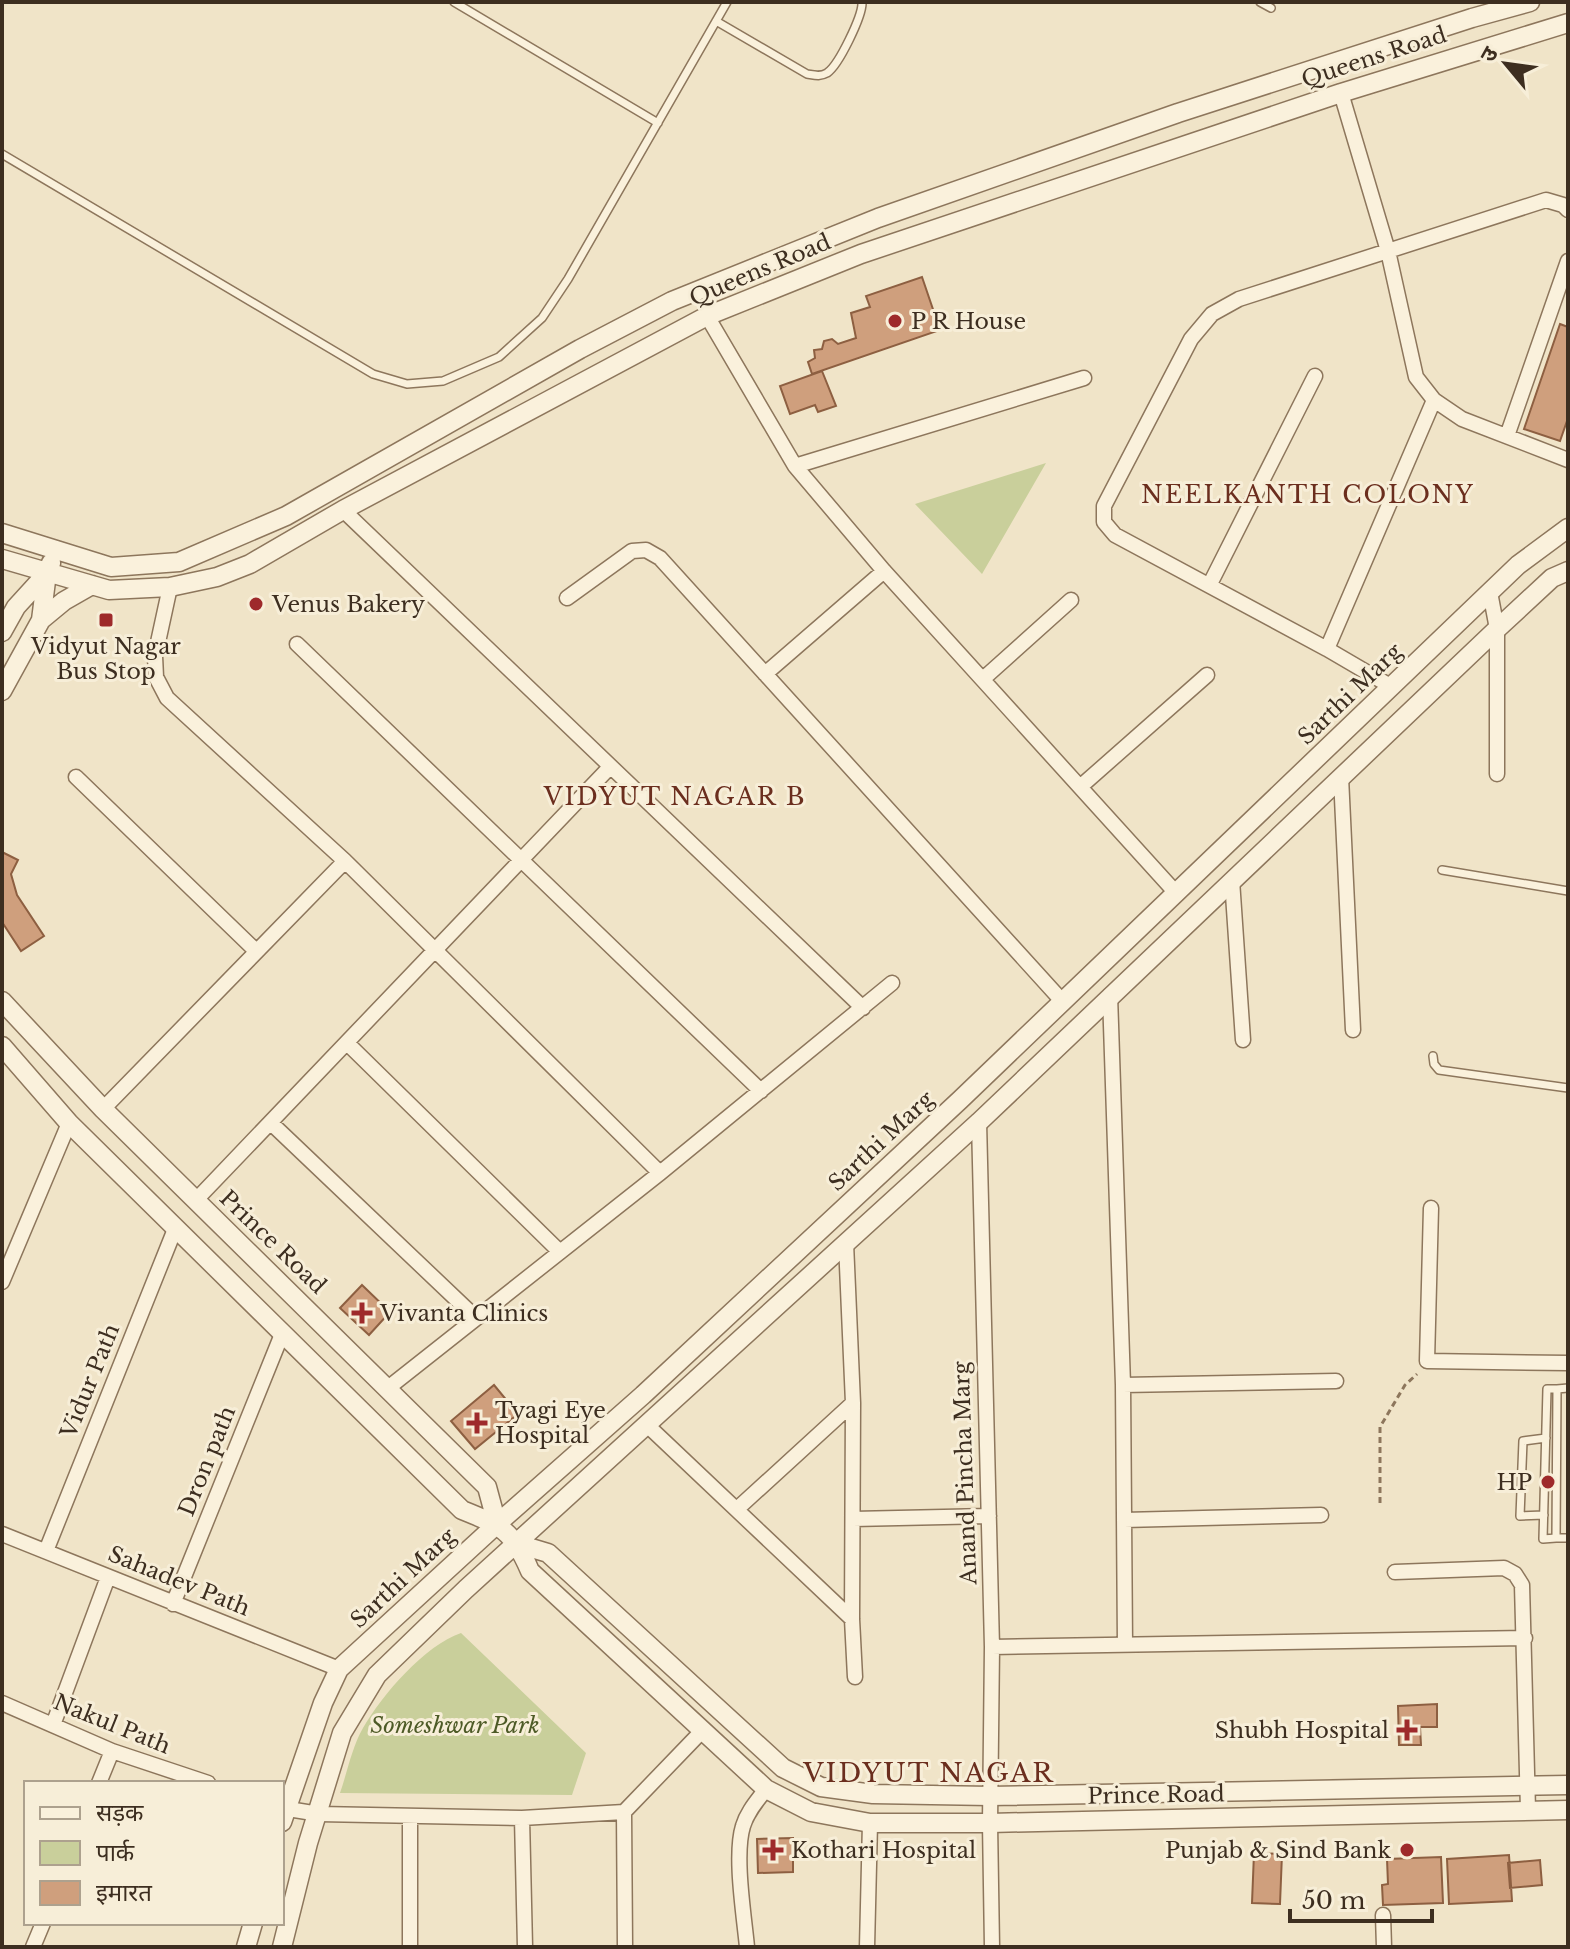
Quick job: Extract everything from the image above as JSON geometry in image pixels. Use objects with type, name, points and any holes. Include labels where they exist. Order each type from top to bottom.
[{"type":"street","name":"Queens Road","points":[[2,533],[111,567],[179,562],[286,516],[543,370],[672,301],[878,218],[1178,113],[1530,2]]},
{"type":"street","name":"Queens Road","points":[[2,559],[109,590],[170,587],[217,577],[250,564],[343,510],[707,316],[861,254],[1341,93],[1568,23]]},
{"type":"street","points":[[1341,93],[1388,251],[1416,377],[1434,400],[1462,419],[1568,460]]},
{"type":"street","points":[[1392,687],[1210,584],[1115,535],[1104,522],[1104,506],[1191,339],[1212,314],[1239,299],[1546,200],[1563,205],[1568,210]]},
{"type":"street","points":[[1507,436],[1568,261]]},
{"type":"street","points":[[707,316],[795,466],[884,571],[1177,894]]},
{"type":"street","points":[[543,370],[559,395]]},
{"type":"street","points":[[1210,584],[1315,376]]},
{"type":"street","points":[[795,466],[1084,378]]},
{"type":"street","points":[[1327,649],[1434,400]]},
{"type":"street","points":[[343,510],[863,1008]]},
{"type":"street","name":"Sarthi Marg","points":[[284,1810],[323,1703],[339,1669],[643,1395],[960,1100],[1518,565],[1568,528]]},
{"type":"street","points":[[2,691],[41,620],[47,573],[57,550]]},
{"type":"street","points":[[567,598],[632,551],[646,550],[660,558],[1063,1002]]},
{"type":"street","points":[[765,674],[884,571]]},
{"type":"street","points":[[282,1947],[308,1843],[342,1733],[377,1675],[466,1589],[979,1122],[1552,578],[1568,571]]},
{"type":"street","points":[[2,632],[16,607],[47,573]]},
{"type":"street","points":[[41,620],[64,601],[92,585]]},
{"type":"street","points":[[170,587],[155,656],[156,677],[167,698],[345,861],[660,1173]]},
{"type":"street","points":[[1490,592],[1497,629],[1497,774]]},
{"type":"street","points":[[983,679],[1071,600]]},
{"type":"street","points":[[297,644],[761,1091]]},
{"type":"street","points":[[1080,787],[1207,675]]},
{"type":"street","points":[[196,1200],[610,767]]},
{"type":"street","points":[[76,777],[256,951]]},
{"type":"street","points":[[1341,777],[1353,1030]]},
{"type":"street","points":[[103,1109],[345,861]]},
{"type":"street","points":[[1232,880],[1243,1040]]},
{"type":"street","points":[[1090,976],[1110,995],[1123,1385],[1125,1645]]},
{"type":"street","points":[[388,1388],[660,1173],[892,983]]},
{"type":"street","name":"Prince Road","points":[[2,1001],[103,1109],[487,1487],[497,1524]]},
{"type":"street","points":[[347,1043],[559,1251]]},
{"type":"street","name":"Prince Road","points":[[2,1046],[69,1123],[462,1510],[497,1524],[518,1544],[530,1571],[766,1789],[811,1812],[870,1823],[990,1823],[1568,1810]]},
{"type":"street","points":[[960,1100],[979,1122]]},
{"type":"street","name":"Anand Pincha Marg","points":[[979,1122],[992,1647],[992,1947]]},
{"type":"street","points":[[2,1282],[69,1123]]},
{"type":"street","points":[[271,1123],[475,1317]]},
{"type":"street","points":[[1431,1208],[1427,1361],[1568,1363]]},
{"type":"street","name":"Vidur Path","points":[[46,1551],[175,1229]]},
{"type":"street","points":[[810,1240],[829,1259]]},
{"type":"street","points":[[846,1243],[853,1403],[852,1619],[855,1677]]},
{"type":"street","name":"Dron path","points":[[173,1604],[282,1334]]},
{"type":"street","points":[[1123,1385],[1336,1381]]},
{"type":"street","points":[[737,1509],[853,1403]]},
{"type":"street","points":[[647,1425],[852,1619]]},
{"type":"street","points":[[1124,1520],[1321,1515]]},
{"type":"street","points":[[853,1519],[989,1516]]},
{"type":"street","name":"Sahadev Path","points":[[2,1534],[339,1669]]},
{"type":"street","name":"Prince Road","points":[[518,1544],[548,1553],[783,1768],[821,1787],[873,1794],[990,1796],[1568,1785]]},
{"type":"street","points":[[1395,1572],[1504,1568],[1515,1574],[1522,1585],[1528,1810]]},
{"type":"street","points":[[53,1725],[108,1577]]},
{"type":"street","points":[[992,1647],[1525,1638]]},
{"type":"street","name":"Nakul Path","points":[[2,1703],[112,1751],[202,1781]]},
{"type":"street","points":[[284,1813],[522,1818],[624,1812],[703,1730]]},
{"type":"street","points":[[100,1781],[112,1751]]},
{"type":"street","points":[[747,1947],[739,1849],[749,1810],[766,1789]]},
{"type":"street","points":[[624,1812],[625,1947]]},
{"type":"street","points":[[410,1816],[410,1947]]},
{"type":"street","points":[[522,1818],[525,1947]]},
{"type":"street","points":[[867,1947],[870,1823]]},
{"type":"street","points":[[1383,1915],[1384,1947]]},
{"type":"street","points":[[33,1947],[42,1925]]},
{"type":"street","points":[[246,1947],[252,1925]]},
{"type":"lane","points":[[454,2],[658,123]]},
{"type":"lane","points":[[2,154],[362,367],[407,384],[443,381],[499,357],[542,318],[568,279],[726,5],[715,2]]},
{"type":"lane","points":[[716,21],[807,74],[817,76],[834,66],[862,13],[862,2]]},
{"type":"lane","points":[[1260,2],[1271,8]]},
{"type":"lane","points":[[1442,870],[1568,891]]},
{"type":"lane","points":[[1433,1056],[1439,1070],[1568,1088]]},
{"type":"lane","points":[[1568,1388],[1547,1389],[1543,1539],[1568,1538]]},
{"type":"lane","points":[[1556,1538],[1557,1389]]},
{"type":"lane","points":[[1544,1515],[1520,1516],[1523,1441],[1546,1438]]},
{"type":"path","points":[[1380,1503],[1380,1427],[1405,1385],[1432,1361]]},
{"type":"green space","points":[[1046,463],[982,574],[915,504]]},
{"type":"green space","name":"Someshwar Park","points":[[461,1633],[586,1753],[572,1795],[340,1793],[359,1735],[381,1701],[433,1648]]},
{"type":"building","name":"P R House","points":[[922,277],[940,330],[812,374],[808,362],[815,358],[814,350],[822,349],[824,341],[832,339],[838,344],[856,338],[851,313],[870,307],[866,296]]},
{"type":"building","points":[[1560,324],[1568,327],[1568,418],[1560,441],[1524,429]]},
{"type":"building","points":[[822,371],[836,406],[818,412],[815,405],[790,414],[780,386]]},
{"type":"building","points":[[2,852],[18,860],[11,874],[17,895],[44,936],[21,951],[2,922]]},
{"type":"building","points":[[362,1285],[390,1312],[369,1335],[340,1308]]},
{"type":"building","points":[[494,1385],[518,1414],[475,1449],[451,1421]]},
{"type":"building","points":[[1437,1704],[1437,1727],[1420,1727],[1421,1745],[1399,1745],[1398,1706]]},
{"type":"building","points":[[793,1838],[793,1872],[758,1873],[757,1839]]},
{"type":"building","points":[[1254,1853],[1282,1854],[1280,1904],[1252,1903]]},
{"type":"building","points":[[1509,1855],[1512,1901],[1449,1904],[1447,1859]]},
{"type":"building","points":[[1441,1857],[1443,1903],[1383,1905],[1382,1885],[1388,1884],[1387,1859]]},
{"type":"building","points":[[1540,1860],[1542,1885],[1510,1888],[1508,1863]]},
{"type":"place","name":"P R House","points":[[895,321]]},
{"type":"place","name":"Venus Bakery","points":[[256,604]]},
{"type":"place","name":"Vidyut Nagar Bus Stop","points":[[106,620]]},
{"type":"place","name":"Vivanta Clinics","points":[[362,1313]]},
{"type":"place","name":"Tyagi Eye Hospital","points":[[477,1423]]},
{"type":"place","name":"HP","points":[[1548,1482]]},
{"type":"place","name":"Shubh Hospital","points":[[1407,1730]]},
{"type":"place","name":"Kothari Hospital","points":[[773,1850]]},
{"type":"place","name":"Punjab & Sind Bank","points":[[1407,1850]]},
{"type":"district","name":"NEELKANTH COLONY","points":[[1308,494]]},
{"type":"district","name":"VIDYUT NAGAR B","points":[[675,796]]},
{"type":"district","name":"VIDYUT NAGAR","points":[[929,1773]]}]
